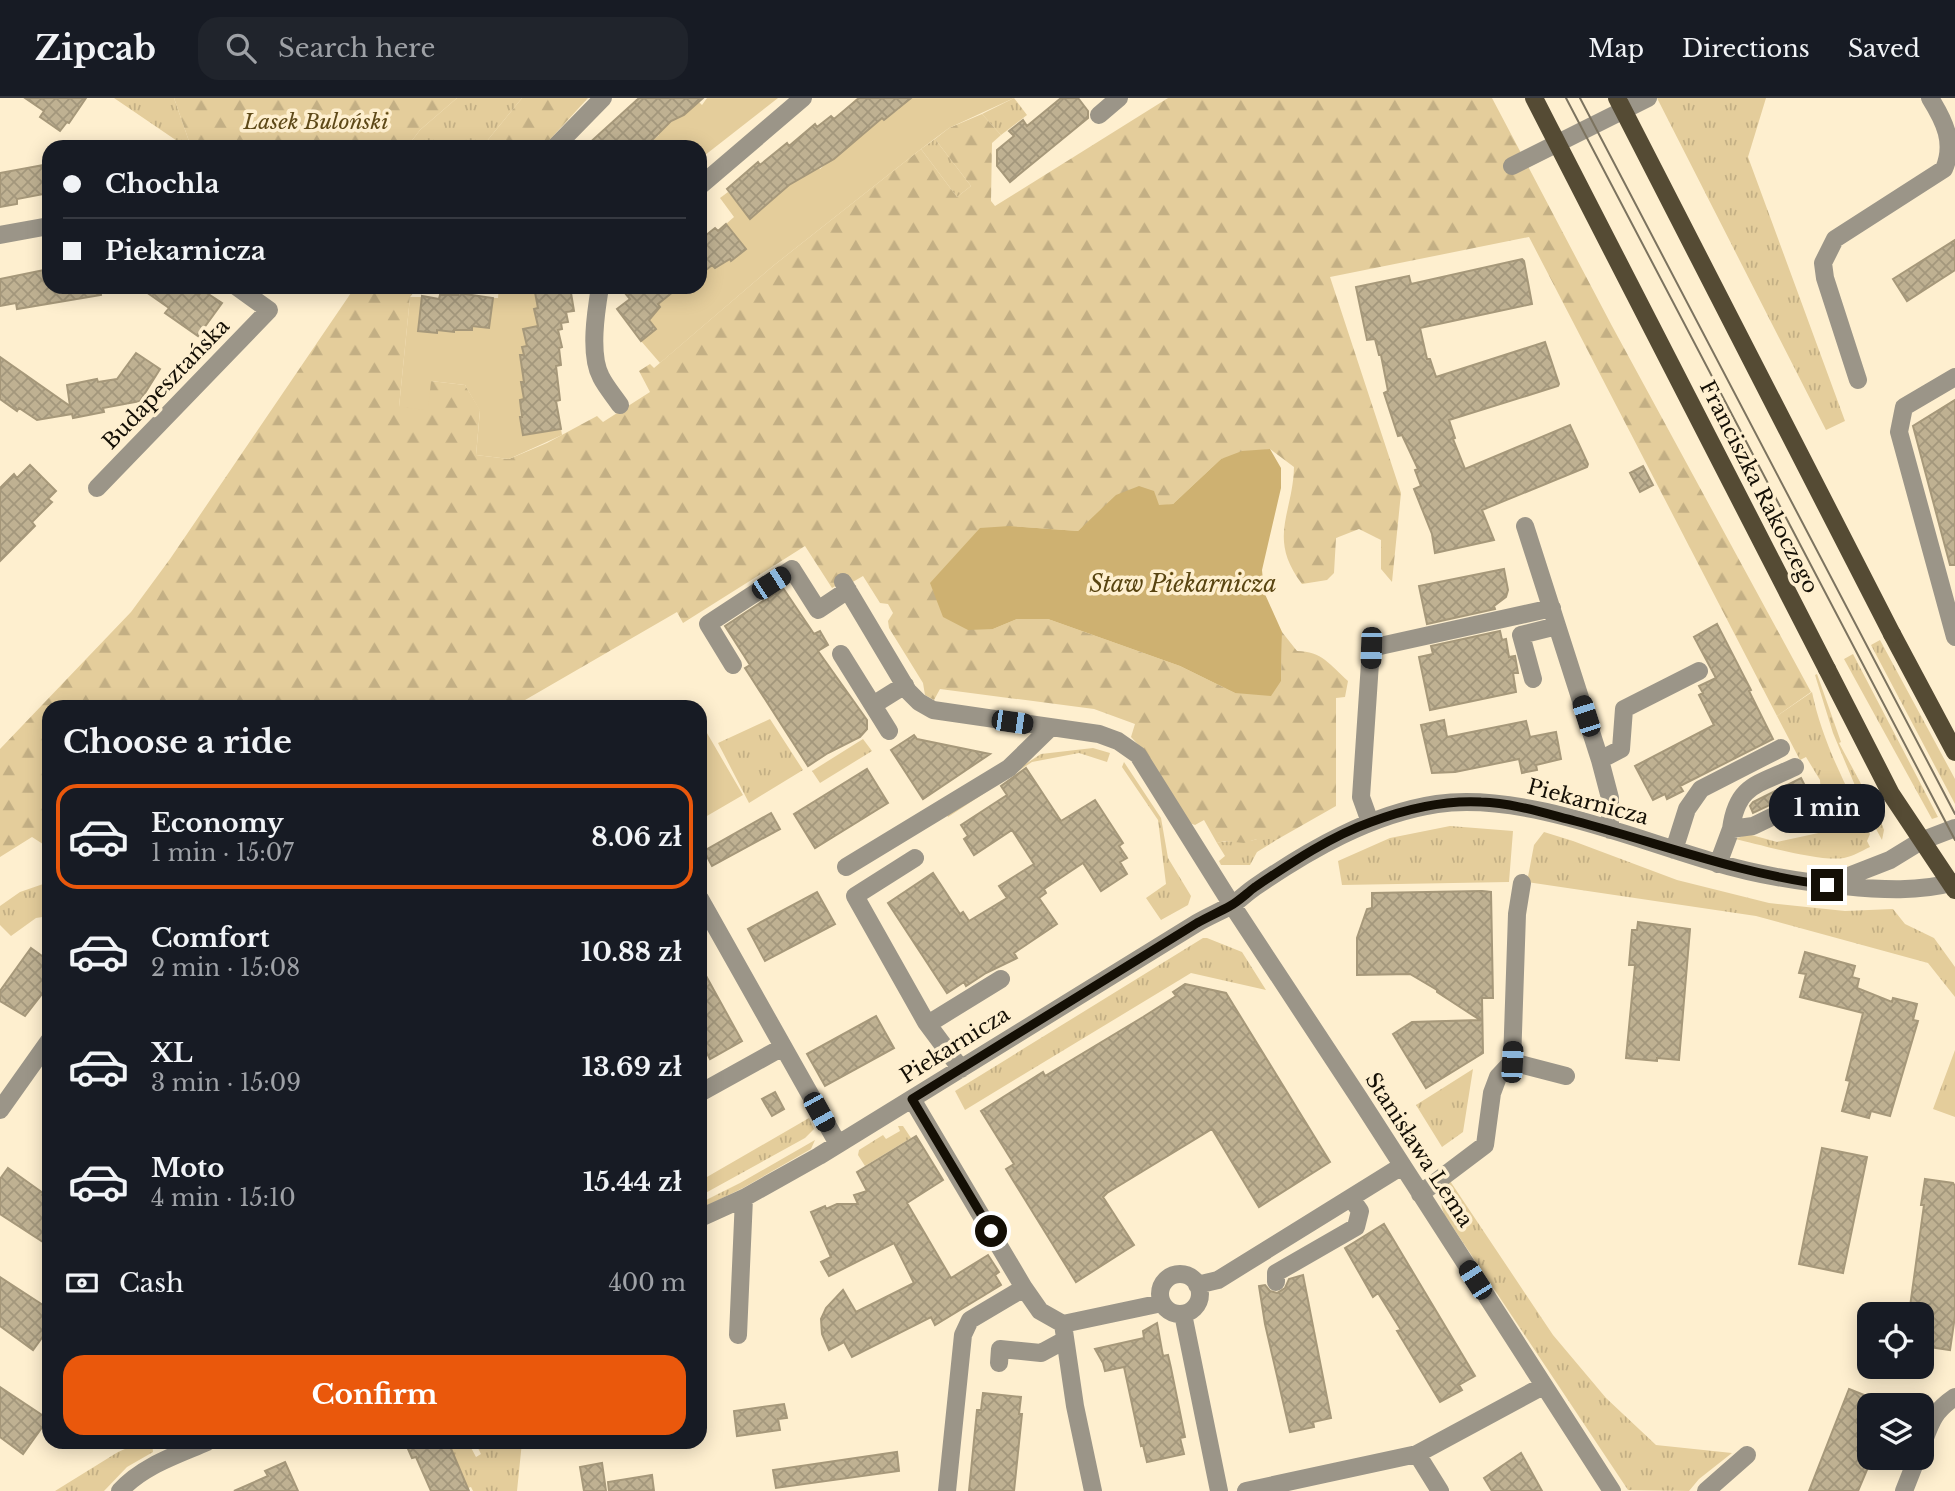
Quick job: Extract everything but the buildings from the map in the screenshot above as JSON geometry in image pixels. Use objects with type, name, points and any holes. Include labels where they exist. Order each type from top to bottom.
[{"type":"main road","name":"Franciszka Rakoczego","points":[[1534,98],[1891,794],[1953,885]]},
{"type":"main road","points":[[1617,98],[1955,752]]},
{"type":"street","points":[[562,140],[603,98]]},
{"type":"street","points":[[707,180],[803,98]]},
{"type":"street","points":[[1099,115],[1119,98]]},
{"type":"street","points":[[1512,166],[1648,98]]},
{"type":"street","points":[[1858,380],[1825,278],[1823,263],[1835,239],[1944,169],[1954,158],[1955,144],[1950,130],[1930,98]]},
{"type":"street","points":[[0,235],[42,227]]},
{"type":"street","name":"Budapesztańska","points":[[97,488],[269,310],[247,294]]},
{"type":"street","points":[[599,294],[595,356],[599,375],[620,405]]},
{"type":"street","points":[[1955,377],[1904,407],[1899,432],[1955,637]]},
{"type":"street","points":[[1525,526],[1600,760],[1610,799],[1610,830]]},
{"type":"street","points":[[733,665],[708,624],[792,569],[818,610],[845,586],[905,685],[919,702],[933,710],[1099,734],[1118,741],[1138,755],[1232,905]]},
{"type":"street","points":[[1370,822],[1361,797],[1371,648],[1552,608]]},
{"type":"street","points":[[1532,678],[1521,635],[1558,626]]},
{"type":"street","points":[[841,654],[889,731]]},
{"type":"street","points":[[1600,760],[1621,749],[1624,709],[1699,671]]},
{"type":"street","points":[[873,705],[905,685]]},
{"type":"street","points":[[846,867],[1009,768],[1051,727]]},
{"type":"street","points":[[1675,850],[1686,809],[1701,789],[1781,748]]},
{"type":"street","points":[[1718,864],[1731,829],[1734,808],[1744,792],[1795,767]]},
{"type":"street","points":[[1731,829],[1753,826],[1809,799]]},
{"type":"street","name":"Piekarnicza","points":[[707,1215],[744,1198],[838,1144],[1336,839],[1370,822],[1420,807],[1482,802],[1534,810],[1610,830],[1718,864],[1787,880],[1905,889],[1953,885]]},
{"type":"street","name":"Piekarnicza","points":[[1827,885],[1890,860],[1921,841],[1955,828]]},
{"type":"street","points":[[915,858],[855,896],[928,1024],[961,1069]]},
{"type":"street","points":[[1420,1194],[1485,1145],[1492,1093],[1498,1077],[1512,1062],[1517,914],[1522,883]]},
{"type":"street","name":"Stanisława Lema","points":[[1232,905],[1612,1491]]},
{"type":"street","points":[[707,912],[838,1144]]},
{"type":"street","points":[[928,1024],[1001,979]]},
{"type":"street","points":[[707,1089],[783,1047]]},
{"type":"street","points":[[0,1110],[42,1051]]},
{"type":"street","points":[[1512,1062],[1566,1076]]},
{"type":"street","points":[[912,1099],[1024,1288],[1040,1311],[1064,1332],[1093,1491]]},
{"type":"street","points":[[1197,1285],[1218,1280],[1402,1166]]},
{"type":"street","points":[[738,1335],[744,1198]]},
{"type":"street","points":[[1276,1282],[1276,1273],[1334,1248],[1356,1227],[1360,1211],[1351,1198]]},
{"type":"street","points":[[1174,1275],[1187,1276],[1197,1285],[1198,1303],[1183,1314],[1171,1312],[1162,1303],[1163,1284],[1174,1275]]},
{"type":"street","points":[[947,1491],[963,1335],[970,1320],[1024,1288]]},
{"type":"street","points":[[999,1363],[1000,1349],[1040,1360],[1064,1332],[1162,1303]]},
{"type":"street","points":[[1183,1314],[1219,1491]]},
{"type":"street","points":[[1246,1491],[1417,1454],[1544,1386]]},
{"type":"street","points":[[1934,1415],[1955,1397]]},
{"type":"street","points":[[120,1491],[128,1481],[142,1472],[192,1449]]},
{"type":"street","points":[[1417,1454],[1440,1491]]},
{"type":"street","points":[[1706,1491],[1747,1455]]},
{"type":"street","points":[[1904,1491],[1912,1470]]},
{"type":"green space","points":[[114,98],[174,98],[189,140],[176,140]]},
{"type":"green space","name":"Lasek Buloński","points":[[174,98],[457,98],[412,140],[189,140]]},
{"type":"green space","points":[[457,98],[522,98],[488,140],[412,140]]},
{"type":"green space","points":[[522,98],[588,98],[549,140],[488,140]]},
{"type":"green space","points":[[707,98],[778,98],[707,154],[707,140],[653,140],[659,135],[659,130],[697,100],[702,105]]},
{"type":"green space","points":[[857,98],[877,122],[899,109],[897,106],[906,102],[906,98],[1014,98],[949,128],[773,266],[660,363],[641,341],[647,318],[667,294],[707,294],[707,262],[726,224],[734,217],[720,198],[728,192],[747,215],[800,172],[804,177],[815,164],[820,169],[826,164],[824,162],[858,135],[861,137],[842,112]]},
{"type":"green space","points":[[1014,98],[1027,115],[1001,135],[982,114]]},
{"type":"green space","points":[[1168,98],[1492,98],[1612,326],[1811,692],[1777,716],[1529,237],[1330,277],[1401,493],[1392,582],[1381,569],[1381,540],[1359,529],[1336,538],[1334,573],[1327,580],[1302,584],[1286,553],[1284,539],[1294,467],[1270,449],[1221,459],[1173,504],[1094,517],[1078,531],[1010,526],[993,629],[1017,619],[1048,619],[1180,666],[1235,693],[1281,681],[1282,632],[1297,651],[1319,656],[1348,681],[1345,697],[1336,698],[1336,806],[1278,839],[1217,843],[1204,820],[1195,825],[1187,822],[1144,751],[1131,737],[1135,724],[1094,709],[940,689],[934,700],[925,695],[923,683],[889,628],[888,621],[893,613],[888,604],[880,603],[863,576],[851,583],[847,579],[832,588],[805,546],[683,623],[677,612],[525,700],[47,700],[131,612],[350,294],[412,294],[399,407],[431,381],[465,385],[480,410],[476,455],[509,459],[547,443],[597,416],[603,422],[650,392],[639,371],[650,364],[654,368],[773,266],[921,149],[957,197],[971,186],[935,139],[949,128],[982,114],[1001,135],[992,143],[991,201],[995,206]]},
{"type":"green space","points":[[1657,98],[1766,98],[1748,157],[1845,421],[1826,430]]},
{"type":"green space","points":[[935,139],[971,186],[957,197],[921,149]]},
{"type":"green space","points":[[498,294],[536,294],[541,308],[534,309],[541,326],[529,346],[523,347],[524,355],[520,356],[527,381],[521,383],[527,398],[520,407],[521,425],[524,425],[523,434],[561,429],[562,435],[509,459],[476,455],[480,411],[465,385],[431,381],[428,410],[399,407],[410,297],[422,297],[418,331],[436,333],[437,330],[472,330],[472,326],[489,328],[493,298],[498,298]]},
{"type":"green space","points":[[1880,640],[1955,779],[1955,804],[1871,645]]},
{"type":"green space","points":[[1853,654],[1938,817],[1932,819],[1844,659]]},
{"type":"green space","points":[[1817,674],[1841,742],[1839,743],[1880,819],[1884,830],[1882,840],[1864,807],[1833,733],[1815,675]]},
{"type":"green space","points":[[1812,692],[1829,747],[1870,834],[1867,841],[1870,847],[1844,858],[1806,855],[1735,839],[1748,834],[1777,842],[1823,832],[1820,780],[1806,757],[1800,760],[1777,716]]},
{"type":"green space","points":[[42,705],[42,843],[32,837],[0,857],[0,749]]},
{"type":"green space","points":[[770,719],[803,770],[749,803],[718,743]]},
{"type":"green space","points":[[707,733],[743,795],[707,816]]},
{"type":"green space","points":[[863,739],[872,751],[820,783],[812,771]]},
{"type":"green space","points":[[1093,748],[1110,753],[1107,762],[1079,753],[1032,762],[948,817],[947,815],[1041,754]]},
{"type":"green space","points":[[1124,762],[1161,818],[1168,858],[1191,896],[1188,905],[1161,920],[1146,898],[1166,884],[1158,820],[1122,767]]},
{"type":"green space","points":[[1450,826],[1513,831],[1509,882],[1342,885],[1338,861],[1390,838]]},
{"type":"green space","points":[[1544,832],[1677,880],[1769,903],[1845,911],[1893,909],[1905,924],[1934,938],[1955,967],[1955,997],[1928,963],[1756,916],[1527,882],[1534,845]]},
{"type":"green space","points":[[1278,839],[1257,852],[1250,865],[1221,865],[1219,861],[1225,856],[1217,843]]},
{"type":"green space","points":[[42,884],[42,917],[36,918],[11,936],[0,925],[0,906],[20,892]]},
{"type":"green space","points":[[1203,938],[1242,952],[1266,990],[1191,973],[965,1110],[955,1091]]},
{"type":"green space","points":[[1955,1050],[1955,1117],[1933,1109]]},
{"type":"green space","points":[[1473,1069],[1463,1132],[1442,1147],[1416,1105]]},
{"type":"green space","points":[[809,1118],[814,1129],[805,1138],[707,1192],[707,1177]]},
{"type":"green space","points":[[898,1126],[903,1126],[911,1138],[865,1166],[858,1155],[859,1150],[883,1135],[886,1139],[900,1131]]},
{"type":"green space","points":[[815,1140],[811,1149],[707,1206],[707,1200]]},
{"type":"green space","points":[[1450,1181],[1553,1335],[1606,1398],[1656,1445],[1732,1453],[1699,1479],[1689,1491],[1628,1490],[1444,1214],[1441,1196]]},
{"type":"green space","points":[[125,1449],[153,1449],[153,1452],[127,1467],[104,1491],[55,1491]]},
{"type":"green space","points":[[451,1449],[472,1449],[476,1457],[481,1454],[478,1449],[521,1449],[517,1491],[473,1491],[471,1487],[468,1488]]},
{"type":"water","name":"Staw Piekarnicza","points":[[1270,449],[1281,468],[1281,488],[1262,570],[1264,592],[1282,632],[1281,681],[1271,696],[1235,693],[1180,666],[1048,619],[1017,619],[993,629],[968,630],[943,617],[930,583],[980,528],[1010,526],[1078,531],[1116,495],[1139,486],[1154,491],[1159,505],[1173,504],[1221,459],[1242,451]]},
{"type":"tram line","points":[[1566,98],[1955,840]]},
{"type":"tram line","points":[[1580,98],[1955,814]]},
{"type":"route","points":[[991,1231],[912,1099],[1133,961],[1206,917],[1232,905],[1254,887],[1370,822],[1438,804],[1506,804],[1593,825],[1718,864],[1787,880],[1827,885]]}]
